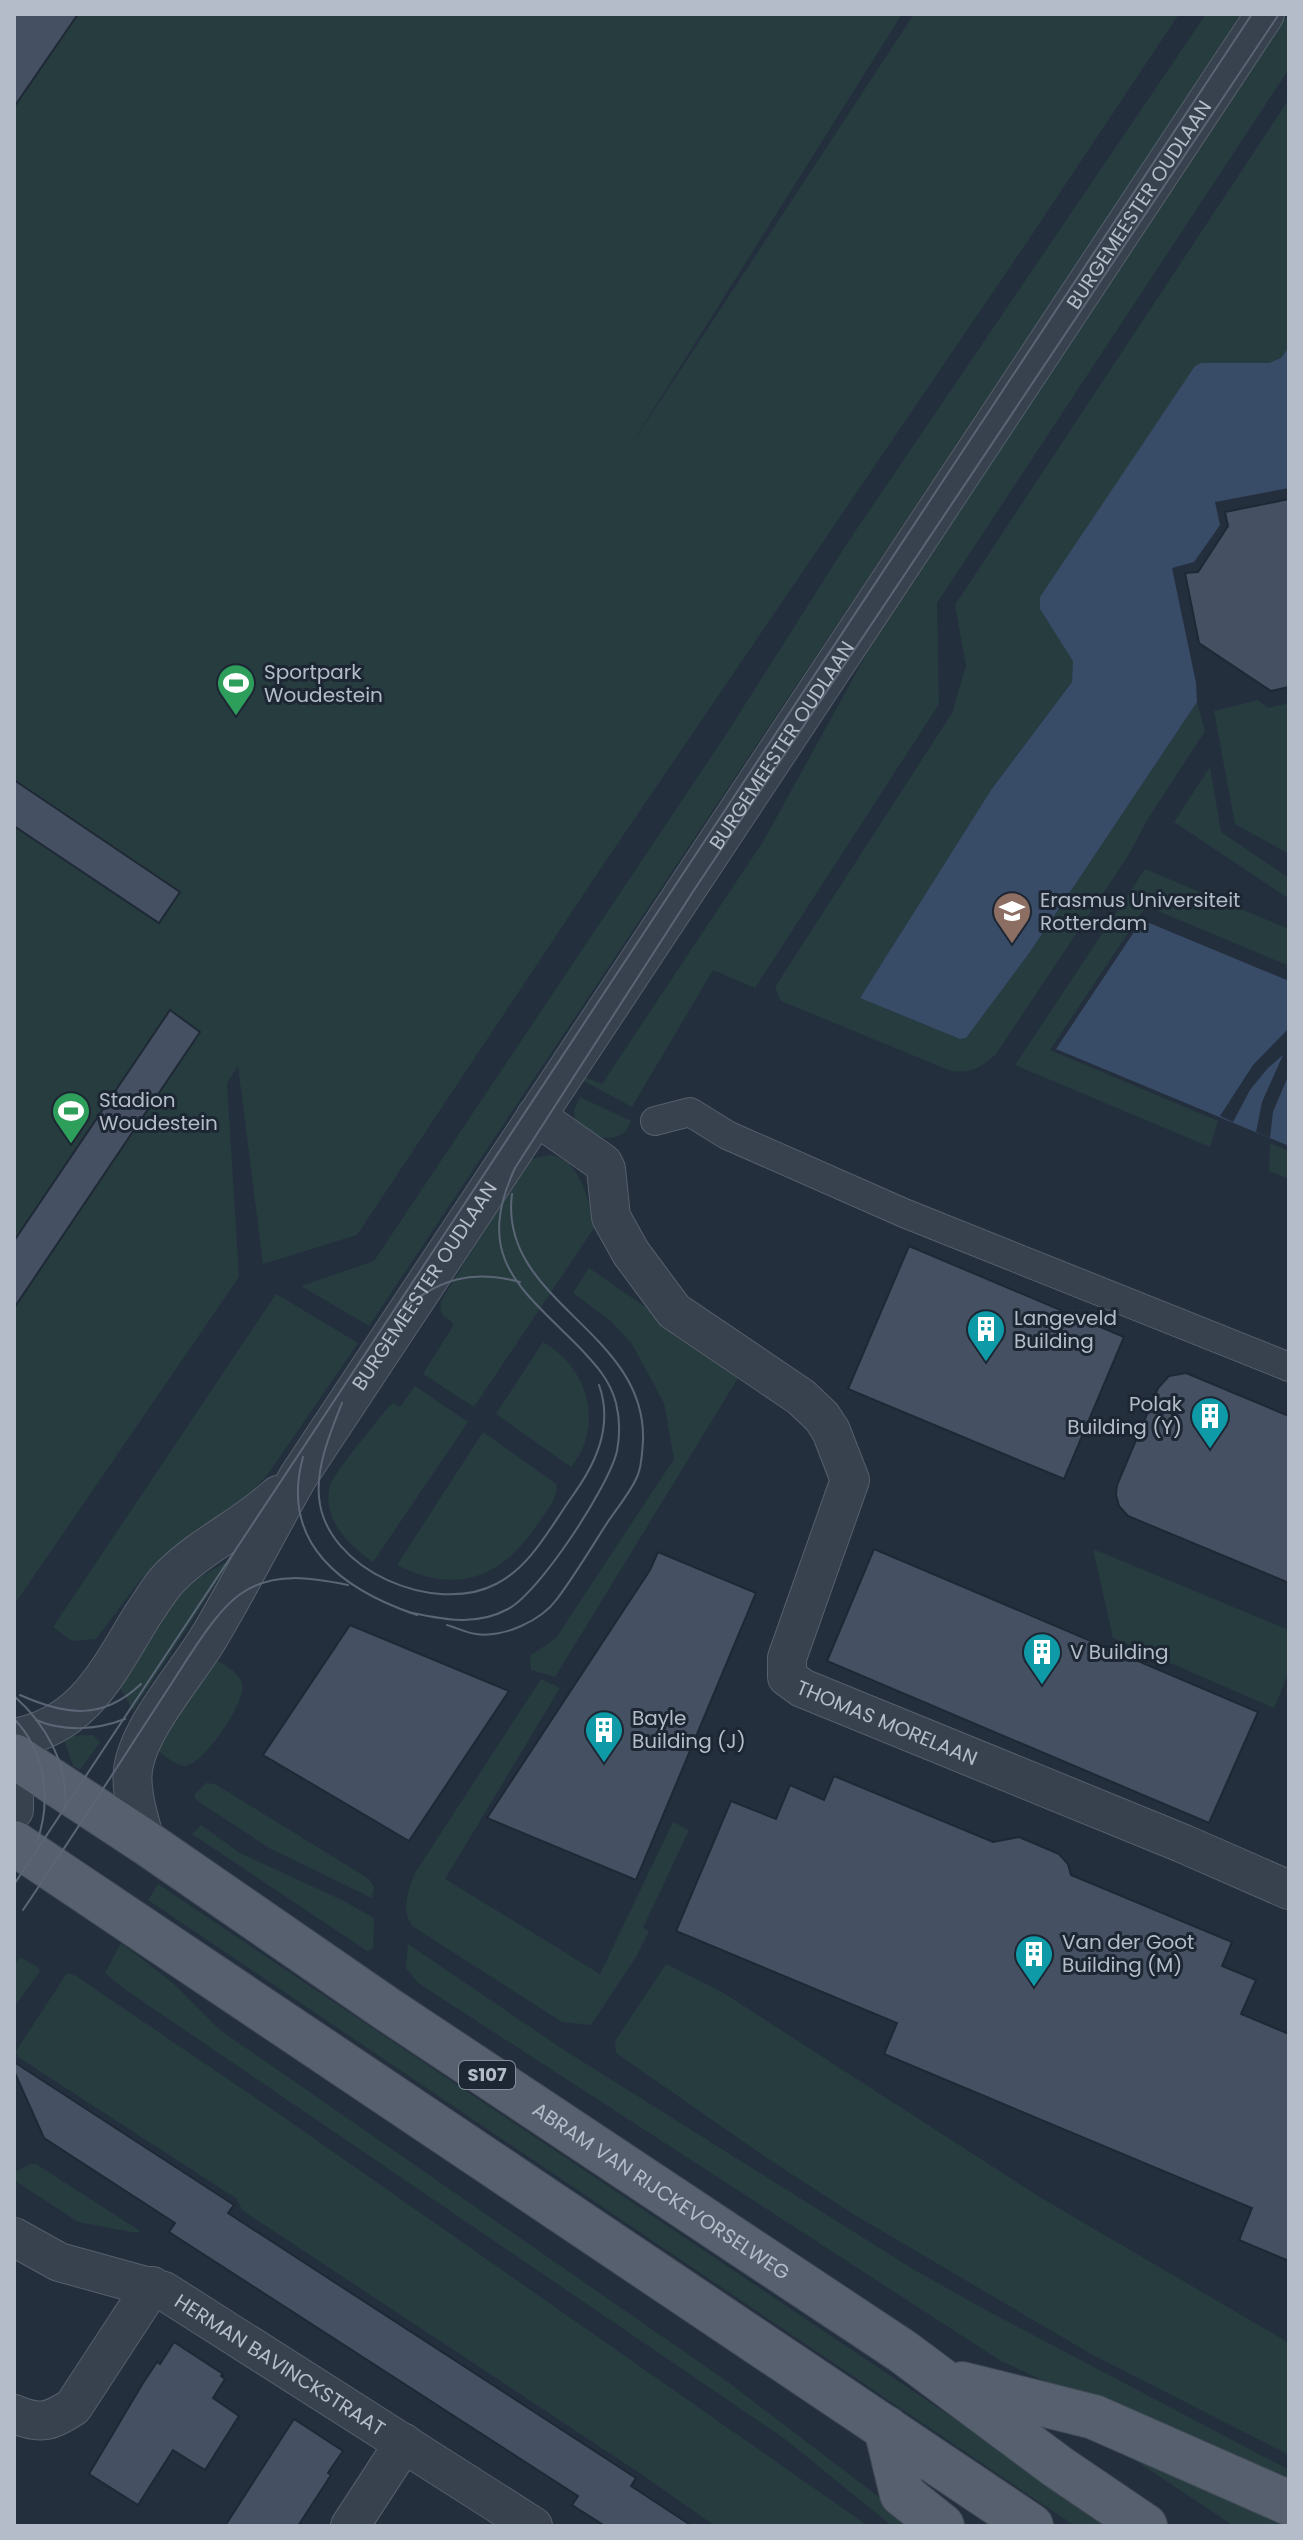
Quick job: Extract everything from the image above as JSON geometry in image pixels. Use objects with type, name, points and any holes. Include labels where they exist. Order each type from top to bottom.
[{"type":"main road","name":"ABRAM VAN RIJCKEVORSELWEG","points":[[14,1756],[943,2379],[1058,2467],[1145,2526]]},
{"type":"main road","points":[[14,1843],[1031,2526]]},
{"type":"main road","points":[[943,2379],[1094,2417],[1289,2503]]},
{"type":"main road","points":[[886,2428],[902,2494],[942,2526]]},
{"type":"street","name":"BURGEMEESTER OUDLAAN","points":[[145,1842],[132,1781],[140,1747],[169,1696],[207,1640],[298,1477],[1265,14]]},
{"type":"street","points":[[655,1121],[690,1112],[727,1135],[904,1213],[1289,1367]]},
{"type":"street","name":"THOMAS MORELAAN","points":[[536,1116],[603,1163],[611,1217],[631,1253],[674,1311],[801,1397],[822,1417],[831,1431],[850,1480],[787,1658],[787,1677],[802,1688],[1289,1890]]},
{"type":"street","name":"BURGEMEESTER OUDLAAN","points":[[14,1738],[54,1727],[74,1712],[109,1670],[168,1579],[251,1519],[298,1477]]},
{"type":"street","points":[[14,1799],[14,1810]]},
{"type":"street","name":"HERMAN BAVINCKSTRAAT","points":[[14,2237],[59,2262],[152,2286],[182,2301],[533,2526]]},
{"type":"street","points":[[14,2414],[34,2422],[54,2419],[73,2407],[152,2286]]},
{"type":"street","points":[[350,2526],[404,2443]]},
{"type":"green space","name":"Sportpark Woudestein","points":[[14,14],[902,14],[626,453],[914,14],[1179,14],[601,868],[357,1235],[263,1264],[238,1066],[227,1083],[239,1277],[14,1605]]},
{"type":"green space","points":[[1206,14],[1244,14],[369,1326],[301,1286],[374,1261],[727,733],[848,542]]},
{"type":"green space","points":[[1289,15],[1289,69],[937,603],[939,704],[755,988],[713,970],[632,1107],[582,1080],[585,1077],[602,1084],[764,840],[888,615],[1282,21]]},
{"type":"green space","points":[[1289,99],[1289,347],[1281,358],[1269,363],[1201,363],[1040,597],[1040,609],[1074,661],[1072,682],[991,790],[860,998],[960,1039],[966,1038],[1030,952],[1197,702],[1205,731],[1149,817],[1128,856],[996,1054],[981,1066],[951,1071],[781,1001],[775,987],[952,713],[966,666],[955,605]]},
{"type":"green space","points":[[1258,700],[1268,708],[1289,703],[1289,854],[1235,824],[1214,711]]},
{"type":"green space","points":[[1210,767],[1221,832],[1289,878],[1289,899],[1174,822]]},
{"type":"green space","points":[[1145,869],[1289,929],[1289,966],[1146,906],[1050,1050],[1218,1121],[1210,1147],[1015,1065]]},
{"type":"green space","points":[[580,1097],[631,1121],[625,1132],[605,1138],[592,1134],[575,1122],[574,1110]]},
{"type":"green space","points":[[1270,1143],[1289,1151],[1289,1179],[1269,1171]]},
{"type":"green space","points":[[551,1155],[569,1164],[576,1172],[589,1202],[594,1228],[474,1407],[423,1374],[453,1326],[442,1314],[441,1301],[527,1162]]},
{"type":"green space","points":[[589,1268],[741,1373],[555,1677],[531,1670],[530,1656],[556,1638],[674,1459],[664,1403],[632,1344],[611,1321],[573,1293]]},
{"type":"green space","points":[[276,1294],[358,1343],[268,1474],[240,1505],[167,1556],[141,1579],[96,1639],[72,1641],[53,1627]]},
{"type":"green space","points":[[543,1342],[571,1366],[587,1398],[587,1434],[571,1467],[496,1414]]},
{"type":"green space","points":[[415,1386],[468,1422],[373,1562],[347,1540],[334,1520],[328,1498],[330,1486],[389,1406],[393,1403],[400,1407]]},
{"type":"green space","points":[[483,1432],[556,1484],[556,1494],[548,1509],[510,1556],[477,1576],[459,1580],[440,1579],[397,1565]]},
{"type":"green space","points":[[1093,1549],[1289,1630],[1289,1672],[1274,1708],[1113,1638]]},
{"type":"green space","points":[[233,1558],[133,1710],[115,1679],[182,1587]]},
{"type":"green space","points":[[209,1656],[237,1674],[242,1691],[231,1717],[212,1745],[202,1756],[184,1766],[157,1750]]},
{"type":"green space","points":[[541,1679],[560,1688],[445,1879],[600,1974],[673,1822],[689,1830],[643,1928],[649,1931],[636,1957],[591,2025],[562,2022],[412,1926],[406,1907],[415,1873]]},
{"type":"green space","points":[[93,1735],[100,1742],[80,1770],[73,1766],[63,1736]]},
{"type":"green space","points":[[206,1783],[215,1784],[369,1879],[374,1887],[372,1898],[271,1849],[196,1800],[194,1795]]},
{"type":"green space","points":[[201,1825],[240,1853],[374,1918],[373,1949],[367,1951],[192,1834]]},
{"type":"green space","points":[[158,1884],[1114,2526],[1075,2526],[148,1900]]},
{"type":"green space","points":[[121,1943],[173,1983],[220,2030],[728,2382],[917,2526],[892,2526],[785,2439],[123,1988],[105,1973]]},
{"type":"green space","points":[[408,1944],[564,2050],[913,2269],[1289,2470],[1289,2493],[1001,2361],[418,1983],[406,1968]]},
{"type":"green space","points":[[20,1957],[40,1971],[14,2007],[14,1966]]},
{"type":"green space","points":[[666,1964],[722,1992],[1038,2196],[1289,2343],[1289,2455],[1091,2354],[853,2214],[616,2053],[615,2041]]},
{"type":"green space","points":[[67,1973],[76,1976],[279,2114],[868,2526],[715,2526],[242,2210],[237,2199],[18,2057],[16,2051]]},
{"type":"green space","points":[[36,2164],[140,2231],[137,2233],[78,2222],[14,2180],[14,2172]]},
{"type":"green space","points":[[1109,2443],[1289,2518],[1289,2526],[1234,2526]]},
{"type":"water","points":[[1289,347],[1289,488],[1215,502],[1220,525],[1194,562],[1172,568],[1196,683],[1197,702],[1030,952],[966,1038],[960,1039],[860,998],[991,790],[1072,682],[1073,661],[1040,609],[1040,597],[1195,366],[1201,363],[1269,363],[1281,358]]},
{"type":"water","points":[[1142,920],[1289,981],[1289,1146],[1056,1049]]},
{"type":"pier","points":[[1289,1028],[1289,1074],[1273,1112],[1270,1138],[1256,1132],[1262,1102],[1283,1055],[1250,1090],[1233,1122],[1220,1116],[1253,1065]]},
{"type":"building","points":[[14,14],[78,14],[14,107]]},
{"type":"building","points":[[1289,499],[1289,687],[1271,691],[1199,643],[1185,573],[1198,572],[1228,526],[1225,512]]},
{"type":"building","points":[[14,780],[180,892],[159,923],[14,826]]},
{"type":"building","points":[[170,1010],[200,1032],[14,1308],[14,1241]]},
{"type":"building","name":"Langeveld Building","points":[[909,1246],[1124,1337],[1064,1479],[848,1389]]},
{"type":"building","name":"Polak Building (Y)","points":[[1186,1373],[1289,1416],[1289,1583],[1128,1516],[1119,1506],[1117,1485],[1158,1388],[1169,1376]]},
{"type":"building","name":"V Building","points":[[874,1549],[1258,1712],[1209,1823],[827,1661]]},
{"type":"building","name":"Bayle Building (J)","points":[[658,1552],[756,1593],[636,1880],[487,1818],[650,1570]]},
{"type":"building","points":[[350,1625],[509,1691],[409,1841],[263,1755]]},
{"type":"building","name":"Van der Goot Building (M)","points":[[834,1776],[993,1842],[1019,1837],[1059,1854],[1068,1864],[1071,1875],[1232,1942],[1222,1966],[1256,1980],[1241,2014],[1289,2034],[1289,2261],[1239,2240],[1252,2208],[884,2054],[897,2023],[676,1931],[731,1801],[776,1819],[790,1785],[824,1800]]},
{"type":"building","points":[[14,2062],[234,2205],[228,2213],[636,2478],[631,2486],[692,2526],[605,2526],[572,2505],[578,2496],[169,2232],[175,2223],[44,2138],[14,2071]]},
{"type":"building","points":[[174,2342],[223,2374],[221,2376],[225,2379],[213,2398],[239,2416],[205,2470],[173,2450],[138,2505],[89,2474],[143,2383]]},
{"type":"building","points":[[294,2419],[343,2451],[328,2473],[331,2475],[298,2526],[225,2526]]},
{"type":"tram line","points":[[15,1883],[1252,14]]},
{"type":"tram line","points":[[408,1612],[471,1620],[496,1615],[522,1599],[572,1537],[601,1488],[617,1451],[618,1415],[606,1380],[586,1354],[522,1289],[502,1249],[499,1226],[503,1199],[515,1168],[696,887],[1279,14]]},
{"type":"tram line","points":[[447,1625],[487,1635],[521,1626],[550,1607],[631,1489],[641,1464],[643,1441],[638,1403],[622,1371],[600,1343],[548,1290],[527,1263],[514,1231],[512,1194]]},
{"type":"tram line","points":[[401,1310],[429,1291],[457,1280],[486,1277],[520,1282]]},
{"type":"tram line","points":[[342,1403],[325,1449],[320,1473],[319,1497],[326,1523],[341,1546],[362,1565],[387,1580],[415,1590],[443,1594],[471,1592],[496,1584],[519,1568],[538,1546],[588,1472],[600,1445],[604,1416],[599,1385]]},
{"type":"tram line","points":[[303,1457],[298,1488],[300,1515],[309,1539],[323,1559],[342,1577],[365,1592],[417,1615]]},
{"type":"tram line","points":[[23,1910],[200,1640],[231,1601],[254,1586],[280,1579],[348,1585]]},
{"type":"tram line","points":[[20,1695],[52,1707],[83,1711],[112,1704],[141,1684]]},
{"type":"tram line","points":[[14,1696],[36,1719],[53,1746],[63,1776],[65,1807]]},
{"type":"tram line","points":[[14,1719],[33,1746],[43,1777],[44,1809],[37,1841]]},
{"type":"tram line","points":[[36,1720],[80,1728],[125,1719]]},
{"type":"place","name":"Sportpark Woudestein","points":[[236,717]]},
{"type":"place","name":"Erasmus Universiteit Rotterdam","points":[[1012,945]]},
{"type":"place","name":"Stadion Woudestein","points":[[71,1145]]},
{"type":"place","name":"Langeveld Building","points":[[986,1363]]},
{"type":"place","name":"Polak Building (Y)","points":[[1210,1450]]},
{"type":"place","name":"V Building","points":[[1042,1686]]},
{"type":"place","name":"Bayle Building (J)","points":[[604,1764]]},
{"type":"place","name":"Van der Goot Building (M)","points":[[1034,1988]]}]
